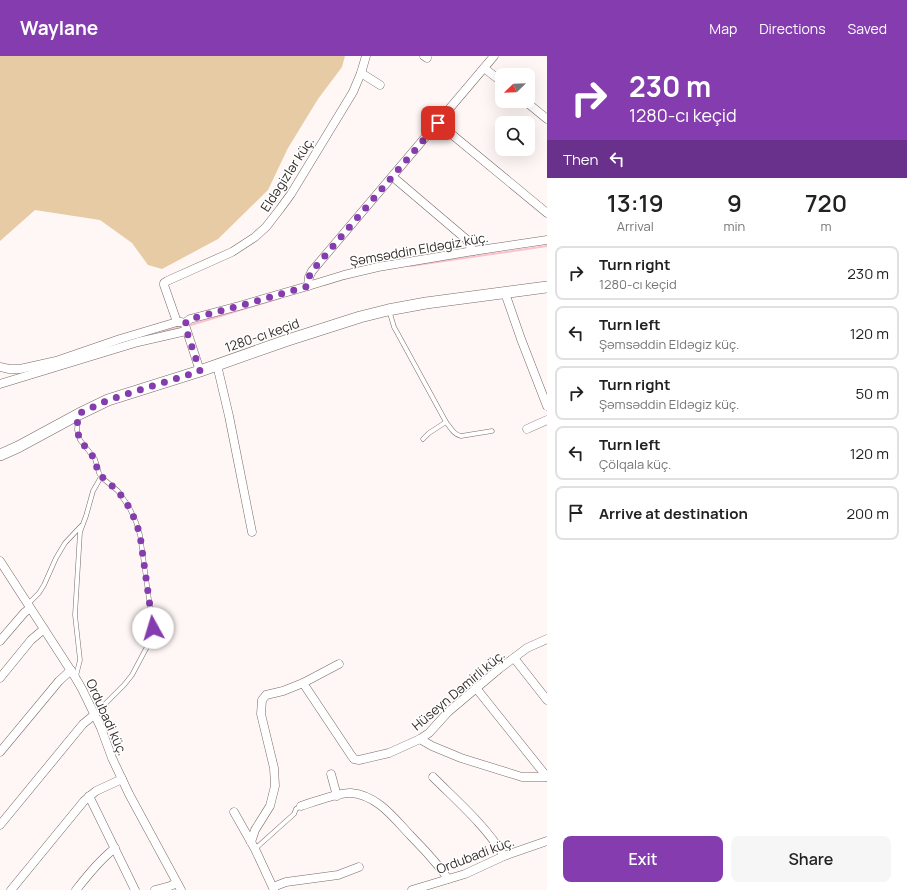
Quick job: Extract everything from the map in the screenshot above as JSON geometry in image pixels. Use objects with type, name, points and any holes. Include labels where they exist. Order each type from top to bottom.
[{"type":"street","name":"Eldəgizlər küç.","points":[[183,325],[168,298],[164,283],[232,252],[255,237],[266,226],[291,194],[353,92],[361,74],[366,56]]},
{"type":"street","points":[[308,286],[309,277],[312,271],[393,178],[494,56]]},
{"type":"street","points":[[484,68],[495,77]]},
{"type":"street","points":[[361,74],[380,85]]},
{"type":"street","points":[[534,108],[547,119]]},
{"type":"street","points":[[438,123],[547,213]]},
{"type":"street","points":[[393,178],[466,239],[473,251]]},
{"type":"street","name":"Şəmsəddin Eldəgiz küç.","points":[[183,325],[190,319],[196,317],[344,275],[378,267],[547,240]]},
{"type":"street","name":"1280-cı keçid","points":[[0,455],[108,400],[200,371],[285,341],[360,317],[426,303],[547,287]]},
{"type":"street","points":[[505,293],[547,406]]},
{"type":"street","points":[[0,367],[20,369],[56,361],[120,339],[183,325]]},
{"type":"street","points":[[183,325],[200,371]]},
{"type":"street","points":[[0,384],[138,342],[183,325]]},
{"type":"street","points":[[217,365],[229,416],[252,532]]},
{"type":"street","points":[[527,429],[547,420]]},
{"type":"street","name":"Ordubadi küç.","points":[[1,563],[82,689],[122,779],[179,887]]},
{"type":"street","points":[[0,641],[29,606]]},
{"type":"street","points":[[0,678],[31,640],[44,629]]},
{"type":"street","name":"Hüseyn Dəmirli küç.","points":[[303,683],[354,759],[359,760],[389,753],[420,739],[429,733],[448,712],[514,658],[527,648],[547,639]]},
{"type":"street","points":[[514,658],[547,700]]},
{"type":"street","points":[[253,845],[255,830],[270,806],[275,786],[274,768],[261,714],[262,700],[266,695],[283,691],[303,683],[339,664]]},
{"type":"street","points":[[0,752],[59,681],[70,670]]},
{"type":"street","points":[[476,688],[547,777]]},
{"type":"street","points":[[0,825],[83,724],[94,715]]},
{"type":"street","points":[[420,739],[432,746],[461,758],[522,777],[547,777]]},
{"type":"street","points":[[331,774],[337,796]]},
{"type":"street","points":[[433,777],[465,808],[489,835],[504,856]]},
{"type":"street","points":[[11,890],[89,796],[96,791],[122,779]]},
{"type":"street","points":[[301,806],[350,793],[366,797],[388,811],[441,869],[448,880]]},
{"type":"street","points":[[89,796],[135,890]]},
{"type":"street","points":[[234,812],[253,845],[274,888],[286,882],[338,875],[360,867]]},
{"type":"street","name":"Ordubadi küç.","points":[[412,890],[435,887],[504,856],[547,842]]},
{"type":"street","points":[[76,890],[102,859],[115,848]]},
{"type":"street","points":[[155,890],[170,886],[179,887]]},
{"type":"lane","points":[[388,310],[399,336],[446,422],[456,434],[461,436],[492,431]]},
{"type":"lane","points":[[78,414],[77,430],[80,440],[95,459],[98,473],[118,491],[129,507],[136,522],[140,535],[153,628],[149,643],[132,675],[94,715]]},
{"type":"lane","points":[[423,439],[429,433],[446,422]]},
{"type":"lane","points":[[29,606],[44,585],[56,558],[82,524],[86,516],[93,491],[101,476]]},
{"type":"lane","points":[[75,677],[80,660],[76,615],[79,547],[82,524]]},
{"type":"lane","points":[[253,845],[294,814],[296,809],[301,806]]},
{"type":"shaded area","points":[[0,56],[345,56],[342,67],[318,99],[288,148],[268,190],[218,239],[162,269],[148,265],[132,243],[100,220],[35,210],[0,241]]},
{"type":"waterway","points":[[410,266],[547,246]]},
{"type":"waterway","points":[[324,285],[350,277]]},
{"type":"waterway","points":[[191,325],[280,298]]},
{"type":"waterway","points":[[163,332],[181,327]]},
{"type":"route","points":[[153,628],[140,535],[136,522],[129,507],[118,491],[98,473],[98,467],[95,459],[82,444],[77,430],[78,414],[108,400],[200,371],[185,326],[186,322],[190,319],[308,286],[309,277],[312,271],[393,178],[438,123]]}]
